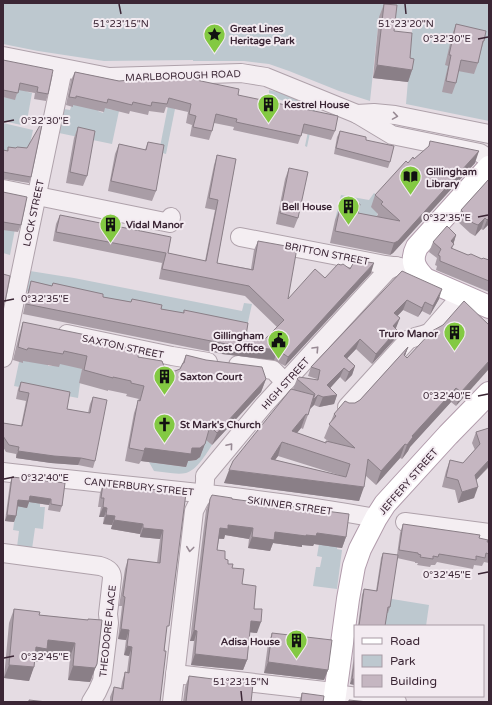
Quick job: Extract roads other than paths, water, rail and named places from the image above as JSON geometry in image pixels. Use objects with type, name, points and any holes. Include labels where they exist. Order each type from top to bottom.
[{"type":"main road","points":[[489,167],[417,247],[414,256],[405,266],[419,273],[425,279],[489,306]]},
{"type":"main road","name":"JEFFERY STREET","points":[[334,698],[348,599],[354,566],[360,549],[376,518],[391,497],[489,393]]},
{"type":"street","name":"MARLBOROUGH ROAD","points":[[3,56],[109,77],[241,73],[266,77],[357,114],[392,135],[482,155],[484,133],[395,115],[374,113],[357,114]]},
{"type":"street","name":"LOCK STREET","points":[[3,358],[12,323],[63,69]]},
{"type":"street","points":[[3,189],[170,223],[171,217]]},
{"type":"street","name":"BRITTON STREET","points":[[240,237],[405,266]]},
{"type":"street","name":"HIGH STREET","points":[[172,702],[194,511],[204,485],[282,384],[387,271],[405,266]]},
{"type":"street","points":[[347,407],[408,340],[414,336],[427,334],[430,332],[462,295]]},
{"type":"street","name":"SAXTON STREET","points":[[47,330],[203,362],[282,384]]},
{"type":"street","name":"SAXTON STREET","points":[[168,374],[172,356]]},
{"type":"street","name":"CANTERBURY STREET","points":[[3,472],[204,485]]},
{"type":"street","name":"SKINNER STREET","points":[[204,485],[376,518]]},
{"type":"street","points":[[405,522],[489,533]]},
{"type":"street","name":"THEODORE PLACE","points":[[3,554],[100,566],[107,569],[111,573],[112,578],[108,614],[109,623],[102,677],[99,688],[91,702]]},
{"type":"street","points":[[175,674],[234,681],[334,698],[396,702]]},
{"type":"place","name":"Great Lines Heritage Park","points":[[215,54]]},
{"type":"place","name":"Kestrel House","points":[[268,124]]},
{"type":"place","name":"Gillingham Library","points":[[410,196]]},
{"type":"place","name":"Bell House","points":[[348,226]]},
{"type":"place","name":"Vidal Manor","points":[[110,244]]},
{"type":"place","name":"Truro Manor","points":[[454,352]]},
{"type":"place","name":"Gillingham Post Office","points":[[279,360]]},
{"type":"place","name":"Saxton Court","points":[[165,396]]},
{"type":"place","name":"St Mark's Church","points":[[164,444]]},
{"type":"place","name":"Adisa House","points":[[296,660]]}]
